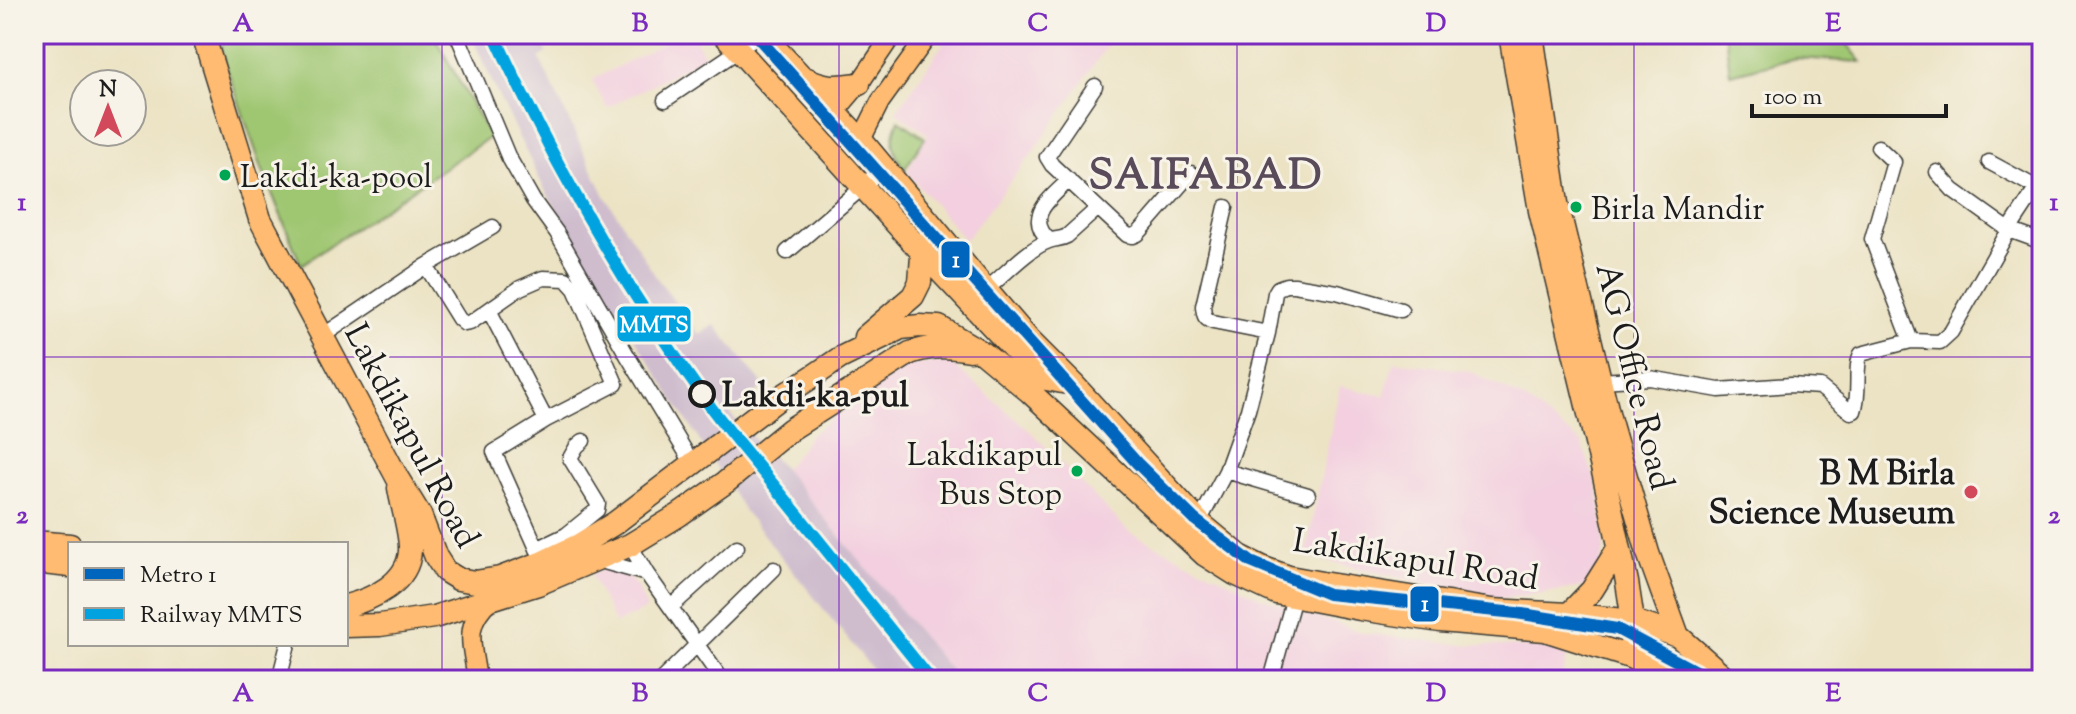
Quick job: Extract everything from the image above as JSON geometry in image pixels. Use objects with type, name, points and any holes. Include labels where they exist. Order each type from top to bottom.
[{"type":"highway","name":"Lakdikapul Road","points":[[203,34],[260,219],[321,337],[420,515],[436,557],[445,571],[458,579],[475,582],[500,578],[540,556],[579,545],[615,523],[771,405],[840,358],[913,296],[920,282],[921,210]]},
{"type":"highway","name":"Lakdikapul Road","points":[[761,34],[836,111],[1029,340],[1041,378]]},
{"type":"highway","name":"AG Office Road","points":[[1510,34],[1540,211],[1627,582],[1633,621],[1630,657]]},
{"type":"highway","name":"AG Office Road","points":[[1532,34],[1557,203],[1610,421],[1648,553],[1686,642]]},
{"type":"highway","name":"Lakdikapul Road","points":[[732,42],[922,252],[1205,555],[1235,574],[1276,593],[1453,623],[1545,630],[1630,657],[1672,678]]},
{"type":"highway","points":[[804,78],[825,86],[859,84]]},
{"type":"highway","name":"Lakdikapul Road","points":[[840,358],[901,328],[939,327],[983,353],[1041,378],[1073,384],[1199,522],[1240,556],[1289,577],[1492,610],[1633,621],[1686,642]]},
{"type":"highway","name":"Lakdikapul Road","points":[[348,619],[380,625],[434,617],[538,584],[596,560],[630,545],[679,515],[726,482],[791,429],[910,353],[927,347],[949,346],[983,353]]},
{"type":"highway","points":[[348,619],[367,600],[383,592],[408,562],[410,548],[398,479]]},
{"type":"highway","points":[[34,542],[68,545]]},
{"type":"highway","points":[[1569,614],[1592,590],[1619,547]]},
{"type":"highway","points":[[34,562],[68,566]]},
{"type":"highway","points":[[348,619],[463,592],[500,578]]},
{"type":"highway","points":[[1672,678],[1686,642],[1728,680]]},
{"type":"main road","points":[[836,111],[859,84],[893,34]]},
{"type":"main road","points":[[861,140],[880,102],[929,34]]},
{"type":"main road","points":[[859,84],[880,102]]},
{"type":"main road","points":[[477,680],[470,639],[472,623],[479,609],[491,599]]},
{"type":"main road","points":[[434,617],[450,618],[463,626],[470,639]]},
{"type":"street","points":[[457,34],[520,178],[557,233],[627,355],[701,458]]},
{"type":"street","points":[[665,100],[732,42],[761,34]]},
{"type":"street","points":[[1095,86],[1047,155],[1052,165],[1127,235],[1138,234],[1191,173]]},
{"type":"street","points":[[1878,147],[1894,162],[1872,239],[1911,341]]},
{"type":"street","points":[[1600,381],[1650,378],[1719,390],[1791,385],[1820,387],[1851,412],[1854,411],[1861,354],[1911,341],[1940,342],[1951,332],[2039,184],[1989,162]]},
{"type":"street","points":[[787,252],[884,166]]},
{"type":"street","points":[[1937,172],[1953,190],[2009,230],[2042,242]]},
{"type":"street","points":[[1049,240],[1039,227],[1039,214],[1069,180]]},
{"type":"street","points":[[1226,207],[1203,306],[1204,314],[1206,319],[1213,322],[1268,333]]},
{"type":"street","points":[[987,289],[1026,255],[1049,240],[1062,239],[1098,208]]},
{"type":"street","points":[[321,337],[488,226]]},
{"type":"street","points":[[426,266],[461,322],[470,323],[520,288],[543,278],[566,279],[575,289],[616,384],[546,420],[494,452],[540,556],[597,510],[598,504],[570,458],[583,441]]},
{"type":"street","points":[[1199,522],[1226,471],[1248,410],[1278,288],[1286,285],[1337,292],[1401,310]]},
{"type":"street","points":[[489,310],[546,420]]},
{"type":"street","points":[[1226,471],[1308,495]]},
{"type":"street","points":[[630,545],[722,680]]},
{"type":"street","points":[[671,607],[737,547]]},
{"type":"street","points":[[596,560],[647,574]]},
{"type":"street","points":[[661,680],[774,569]]},
{"type":"street","points":[[1271,680],[1294,597]]},
{"type":"street","points":[[279,680],[288,646]]},
{"type":"shaded area","points":[[471,34],[540,34],[547,53],[539,58],[605,196],[656,277],[699,334],[715,325],[764,386],[730,414],[784,469],[958,680],[881,680],[745,512],[600,284],[544,188]]},
{"type":"shaded area","points":[[681,34],[693,34],[705,57],[607,108],[592,80]]},
{"type":"shaded area","points":[[950,34],[1097,34],[1109,43],[1034,151],[965,240],[907,172],[928,134],[896,112]]},
{"type":"shaded area","points":[[1394,361],[1469,371],[1524,399],[1582,443],[1597,486],[1604,549],[1599,571],[1587,586],[1494,599],[1305,556],[1340,386],[1384,396]]},
{"type":"shaded area","points":[[951,363],[1031,432],[1129,532],[1260,597],[1363,633],[1454,644],[1569,649],[1561,680],[958,680],[784,469],[809,436],[904,365]]},
{"type":"shaded area","points":[[612,565],[627,574],[647,609],[615,624],[591,575]]},
{"type":"green space","points":[[226,34],[433,34],[490,137],[301,265],[262,169],[221,51]]},
{"type":"green space","points":[[1725,34],[1839,34],[1862,62],[1796,58],[1730,74]]},
{"type":"green space","points":[[899,120],[925,138],[904,170],[894,146]]},
{"type":"metro line","name":"1","points":[[755,34],[1137,463],[1194,519],[1251,562],[1328,594],[1516,613],[1617,629],[1712,680]]},
{"type":"rail line","name":"MMTS","points":[[494,34],[566,178],[620,271],[679,362],[728,430],[931,680]]},
{"type":"place","name":"Lakdi-ka-pool","points":[[225,175]]},
{"type":"place","name":"Birla Mandir","points":[[1576,207]]},
{"type":"place","name":"Lakdi-ka-pul","points":[[702,394]]},
{"type":"place","name":"Lakdikapul Bus Stop","points":[[1077,471]]},
{"type":"place","name":"B M Birla Science Museum","points":[[1971,492]]},
{"type":"district","name":"SAIFABAD","points":[[1206,173]]}]
